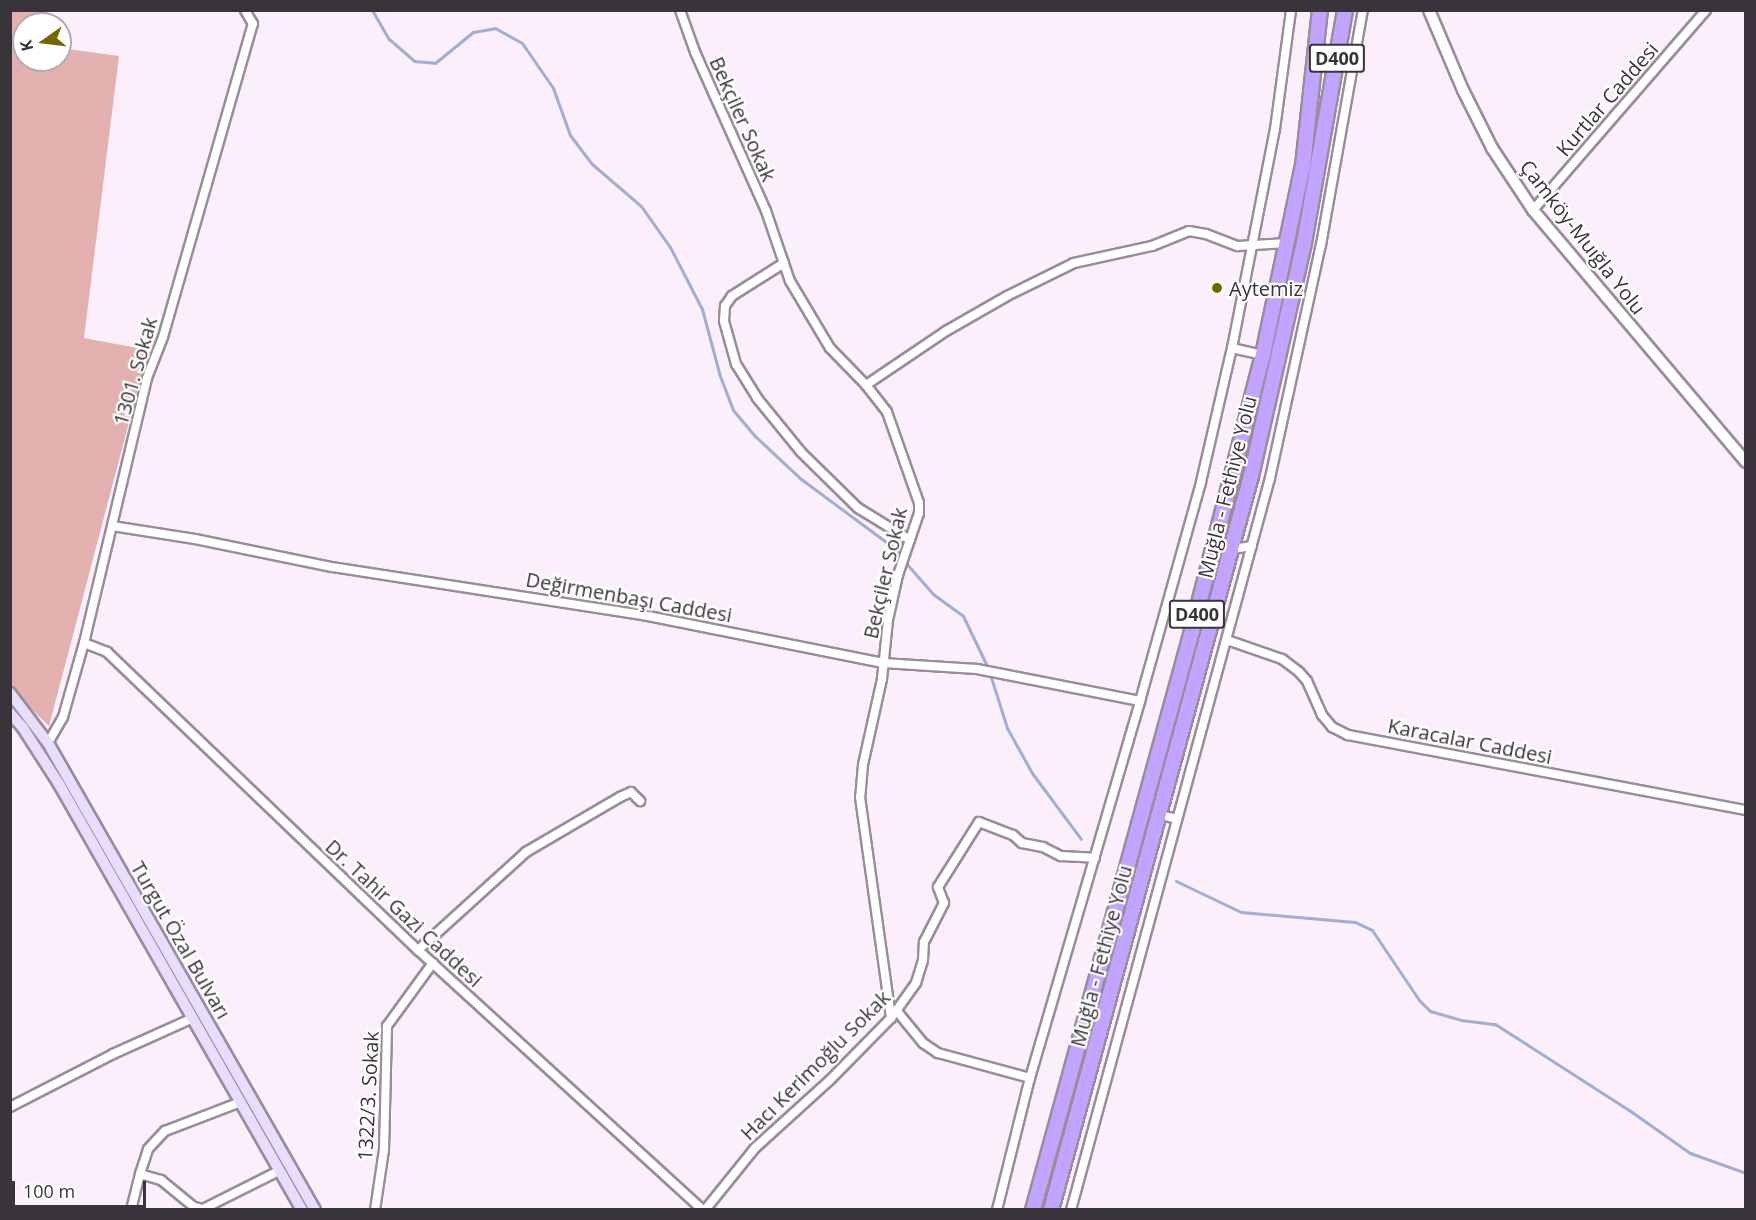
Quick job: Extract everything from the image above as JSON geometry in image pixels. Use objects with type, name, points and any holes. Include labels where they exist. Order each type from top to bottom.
[{"type":"highway","name":"Muğla - Fethiye Yolu","points":[[1033,1209],[1195,619],[1263,355],[1303,165],[1320,10]]},
{"type":"highway","name":"Muğla - Fethiye Yolu","points":[[1051,1209],[1255,462],[1304,243],[1345,10]]},
{"type":"main road","name":"Turgut Özal Bulvarı","points":[[10,693],[48,743],[315,1209]]},
{"type":"main road","points":[[10,713],[23,728],[59,784],[302,1209]]},
{"type":"street","name":"1301. Sokak","points":[[48,743],[63,717],[84,643],[147,378],[163,337],[253,24],[245,10]]},
{"type":"street","name":"Bekçiler Sokak","points":[[680,10],[695,52],[766,211],[795,290],[830,348],[866,385],[887,412],[919,503],[919,513],[898,575],[882,679],[863,765],[860,797],[891,1018]]},
{"type":"street","points":[[997,1209],[1030,1078],[1095,858],[1201,482],[1232,348],[1275,129],[1291,10]]},
{"type":"street","points":[[1071,1209],[1271,473],[1323,235],[1364,10]]},
{"type":"street","name":"Çamköy-Muığla Yolu","points":[[1429,10],[1463,90],[1492,148],[1533,210],[1746,462]]},
{"type":"street","name":"Kurtlar Caddesi","points":[[1533,210],[1706,10]]},
{"type":"street","points":[[866,385],[987,308],[1074,263],[1152,246],[1189,231],[1206,234],[1238,246],[1287,243]]},
{"type":"street","points":[[784,263],[732,296],[725,306],[724,321],[736,364],[757,399],[801,452],[858,508],[910,540]]},
{"type":"street","points":[[1232,348],[1263,355]]},
{"type":"street","points":[[1255,462],[1271,473]]},
{"type":"street","name":"Değirmenbaşı Caddesi","points":[[112,526],[379,575],[643,615],[883,663],[977,669],[1140,701]]},
{"type":"street","points":[[1233,549],[1252,546]]},
{"type":"street","name":"Karacalar Caddesi","points":[[1227,640],[1282,659],[1299,672],[1307,681],[1322,715],[1332,727],[1348,735],[1746,810]]},
{"type":"street","name":"Dr. Tahir Gazi Caddesi","points":[[84,643],[107,652],[418,950],[704,1209]]},
{"type":"street","points":[[418,950],[526,852],[631,792],[640,801]]},
{"type":"street","points":[[1160,815],[1177,819]]},
{"type":"street","name":"Hacı Kerimoğlu Sokak","points":[[704,1209],[755,1148],[830,1080],[891,1018],[916,983],[923,960],[924,942],[944,903],[938,887],[979,822],[1013,835],[1022,843],[1043,847],[1061,856],[1095,858]]},
{"type":"street","name":"1322/3. Sokak","points":[[375,1209],[384,1150],[387,1026],[433,963]]},
{"type":"street","points":[[896,1010],[923,1043],[938,1053],[1030,1078]]},
{"type":"street","points":[[10,1107],[112,1054],[193,1018]]},
{"type":"street","points":[[131,1209],[148,1149],[165,1131],[241,1102]]},
{"type":"street","points":[[140,1174],[161,1180],[194,1206],[203,1209],[279,1171]]},
{"type":"shaded area","points":[[10,11],[48,11],[12,12],[12,72],[72,72],[72,50],[119,56],[84,338],[148,350],[49,726],[11,689]]},
{"type":"waterway","points":[[372,10],[389,39],[414,61],[435,63],[473,32],[495,28],[522,43],[553,88],[570,135],[592,164],[641,206],[670,247],[702,309],[720,376],[733,410],[756,437],[801,479],[897,550],[901,557]]},
{"type":"waterway","points":[[905,562],[933,594],[963,616],[988,668]]},
{"type":"waterway","points":[[990,674],[1007,728],[1032,773],[1081,839]]},
{"type":"waterway","points":[[1176,881],[1241,912],[1355,922],[1372,930],[1419,1000],[1430,1011],[1461,1020],[1495,1024],[1629,1110],[1690,1153],[1746,1173]]},
{"type":"place","name":"Aytemiz","points":[[1217,288]]}]
